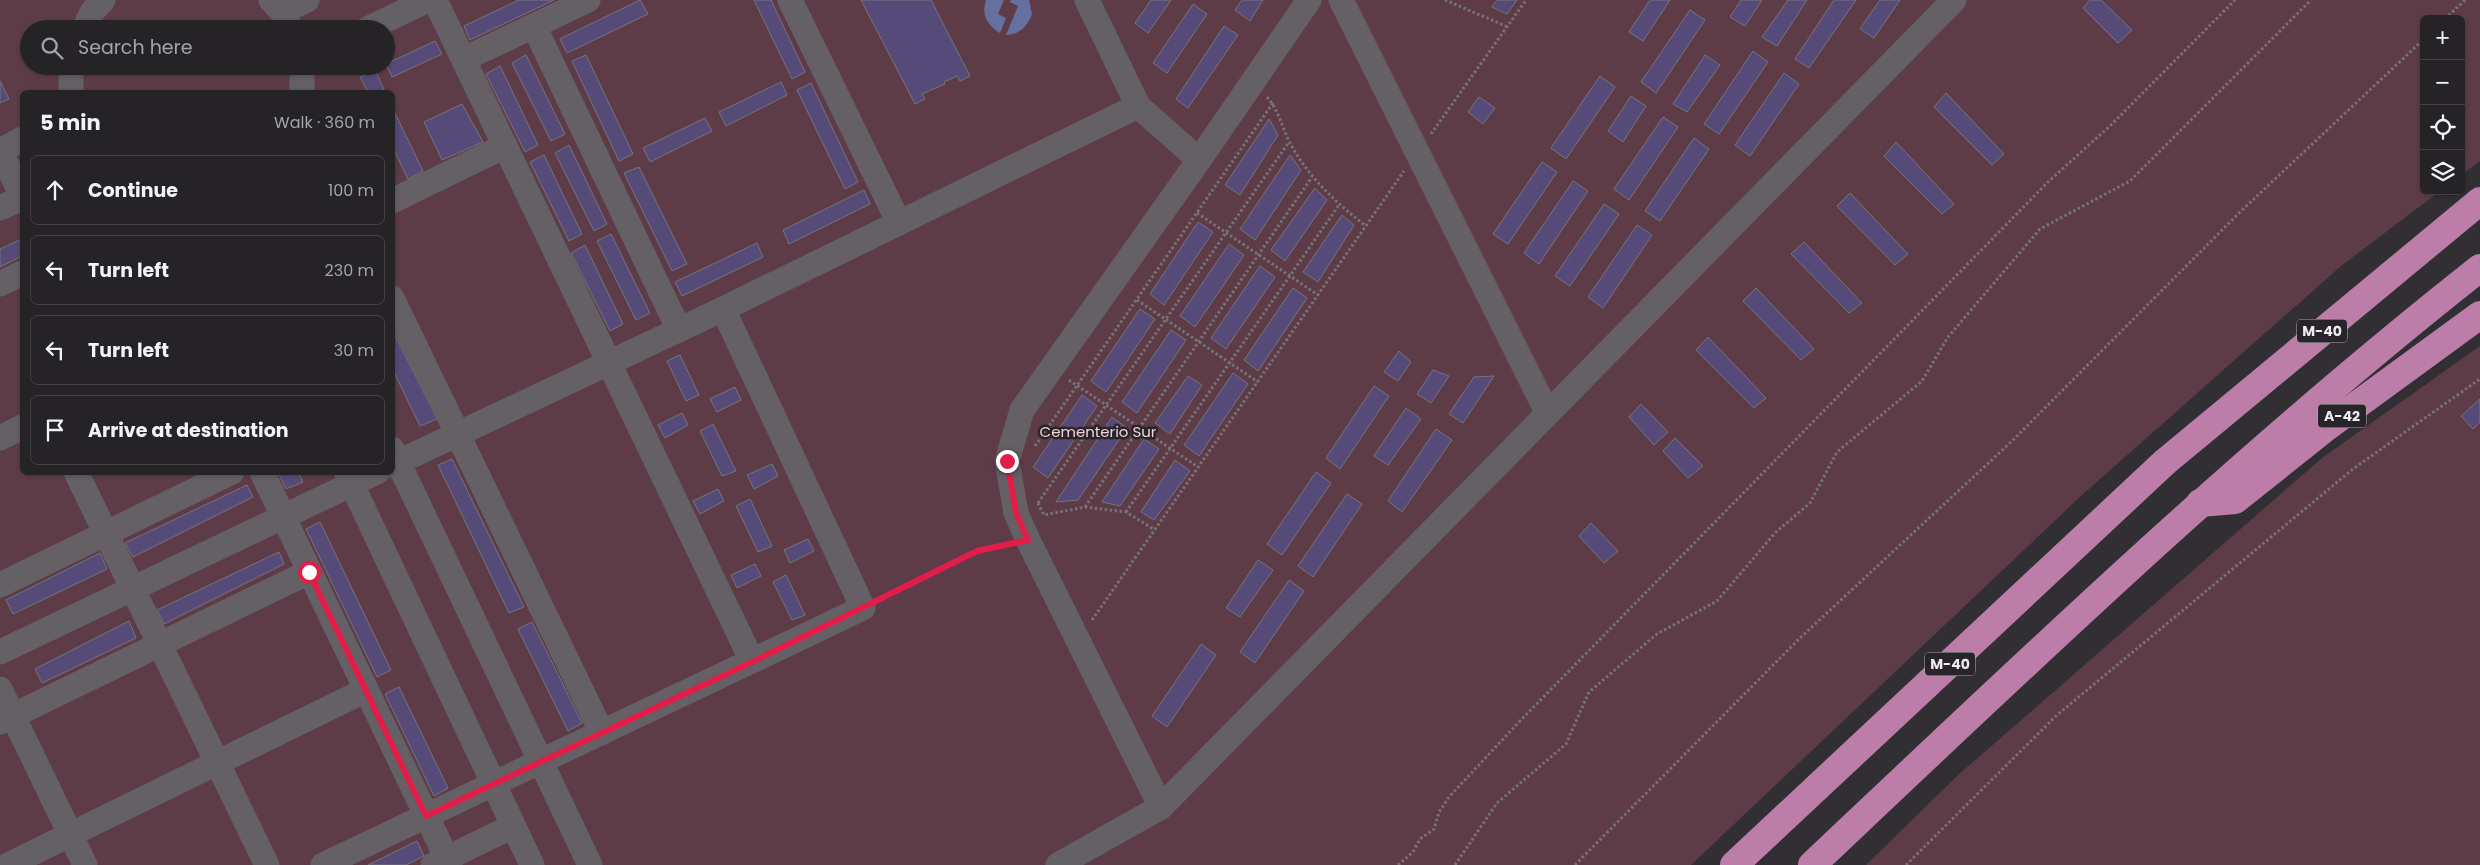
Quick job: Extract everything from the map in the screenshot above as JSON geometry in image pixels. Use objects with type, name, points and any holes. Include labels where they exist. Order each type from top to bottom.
[{"type":"highway","name":"M-40","points":[[1734,865],[2165,462],[2480,201]]},
{"type":"highway","points":[[1812,865],[2200,503],[2420,315],[2480,268]]},
{"type":"highway","name":"A-42","points":[[2200,503],[2235,500],[2324,429],[2480,315]]},
{"type":"lane","points":[[88,20],[92,12],[103,0]]},
{"type":"lane","points":[[281,14],[307,0]]},
{"type":"lane","points":[[385,20],[428,0]]},
{"type":"lane","points":[[435,0],[752,662]]},
{"type":"lane","points":[[464,60],[588,0]]},
{"type":"lane","points":[[790,0],[899,223]]},
{"type":"lane","points":[[1087,0],[1138,106],[1199,160]]},
{"type":"lane","points":[[1161,807],[1028,540],[1016,513],[1007,461],[1022,410],[1199,160],[1309,0]]},
{"type":"lane","points":[[1341,0],[1547,412]]},
{"type":"lane","points":[[1058,865],[1161,807],[1547,412],[1954,0]]},
{"type":"lane","points":[[534,26],[679,330]]},
{"type":"lane","points":[[71,90],[72,75]]},
{"type":"lane","points":[[302,75],[302,90]]},
{"type":"lane","points":[[590,865],[395,459],[457,434],[722,310],[1138,106]]},
{"type":"lane","points":[[20,139],[0,150],[20,193]]},
{"type":"lane","points":[[395,200],[505,146]]},
{"type":"lane","points":[[0,208],[20,198]]},
{"type":"lane","points":[[0,284],[20,274]]},
{"type":"lane","points":[[395,304],[602,733]]},
{"type":"lane","points":[[323,865],[863,608],[722,310]]},
{"type":"lane","points":[[0,438],[20,428]]},
{"type":"lane","points":[[77,475],[267,865]]},
{"type":"lane","points":[[0,585],[226,475]]},
{"type":"lane","points":[[263,475],[426,816],[443,863],[513,826]]},
{"type":"lane","points":[[0,652],[283,517],[349,478],[363,475]]},
{"type":"lane","points":[[349,478],[532,865]]},
{"type":"lane","points":[[6,719],[309,572]]},
{"type":"lane","points":[[0,689],[6,719],[85,865]]},
{"type":"lane","points":[[8,865],[366,690]]},
{"type":"path","points":[[1445,0],[1508,27]]},
{"type":"path","points":[[1078,640],[1417,152],[1526,0]]},
{"type":"path","points":[[1398,865],[1413,852],[1420,839],[1434,829],[1439,812],[1449,797],[1524,716],[2048,182],[2111,124],[2235,0]]},
{"type":"path","points":[[1455,865],[1497,803],[1566,744],[1589,692],[1657,634],[1717,601],[1776,533],[1810,503],[1837,452],[1922,382],[1948,337],[2040,229],[2130,181],[2311,0]]},
{"type":"path","points":[[2449,15],[2465,0]]},
{"type":"path","points":[[1575,865],[1800,638],[2004,449],[2240,212],[2420,43]]},
{"type":"path","points":[[1253,82],[1273,103],[1289,142],[1312,177],[1339,205],[1366,226]]},
{"type":"path","points":[[1030,454],[1273,103]]},
{"type":"path","points":[[1038,503],[1289,142]]},
{"type":"path","points":[[1086,507],[1312,177]]},
{"type":"path","points":[[1126,512],[1339,205]]},
{"type":"path","points":[[1197,213],[1318,295]]},
{"type":"path","points":[[1137,300],[1258,382]]},
{"type":"path","points":[[1052,368],[1171,447],[1198,468]]},
{"type":"path","points":[[1906,865],[2065,709],[2353,469],[2480,379]]},
{"type":"path","points":[[1033,495],[1044,515],[1086,507],[1126,512],[1155,530]]},
{"type":"path","points":[[863,608],[977,551],[1028,540]]},
{"type":"green space","name":"Cementerio Sur","points":[[0,0],[2480,0],[2480,161],[2465,172],[2465,15],[2420,15],[2420,195],[2435,195],[2341,266],[2082,495],[1691,865],[0,865]]},
{"type":"green space","points":[[2480,346],[2480,865],[1866,865],[1957,776],[2322,458]]},
{"type":"water","points":[[986,0],[1004,0],[998,14],[1006,18],[1000,33],[986,19],[984,10]]},
{"type":"water","points":[[1011,0],[1029,0],[1032,14],[1028,23],[1022,29],[1006,35],[1018,6],[1010,2]]},
{"type":"building","points":[[519,0],[554,0],[470,40],[464,26]]},
{"type":"building","points":[[640,0],[648,14],[567,53],[560,39]]},
{"type":"building","points":[[754,0],[771,0],[805,72],[792,79]]},
{"type":"building","points":[[861,0],[931,0],[970,76],[960,81],[957,76],[944,82],[945,84],[922,94],[925,99],[915,104]]},
{"type":"building","points":[[1151,0],[1171,0],[1148,33],[1135,23]]},
{"type":"building","points":[[1242,0],[1263,0],[1250,21],[1235,10]]},
{"type":"building","points":[[1497,0],[1517,0],[1507,14],[1492,7]]},
{"type":"building","points":[[1650,0],[1670,0],[1643,41],[1629,32]]},
{"type":"building","points":[[1741,0],[1762,0],[1745,26],[1730,17]]},
{"type":"building","points":[[1788,0],[1807,0],[1777,46],[1762,37]]},
{"type":"building","points":[[1834,0],[1856,0],[1809,68],[1795,59]]},
{"type":"building","points":[[1880,0],[1900,0],[1874,38],[1860,29]]},
{"type":"building","points":[[2090,0],[2101,0],[2132,30],[2118,43],[2083,8]]},
{"type":"building","points":[[1193,4],[1207,14],[1167,73],[1153,63]]},
{"type":"building","points":[[1690,10],[1705,20],[1656,93],[1641,82]]},
{"type":"building","points":[[1224,26],[1238,35],[1188,108],[1176,99]]},
{"type":"building","points":[[435,41],[442,54],[392,77],[391,75],[395,75],[395,60]]},
{"type":"building","points":[[1753,51],[1768,62],[1719,134],[1704,124]]},
{"type":"building","points":[[526,55],[565,134],[551,141],[512,63]]},
{"type":"building","points":[[586,55],[633,154],[619,161],[572,61]]},
{"type":"building","points":[[1705,55],[1720,65],[1687,112],[1673,104]]},
{"type":"building","points":[[500,66],[538,145],[525,152],[486,74]]},
{"type":"building","points":[[1784,73],[1799,84],[1750,156],[1735,145]]},
{"type":"building","points":[[377,75],[384,90],[367,90],[360,77]]},
{"type":"building","points":[[1600,76],[1615,87],[1566,159],[1551,148]]},
{"type":"building","points":[[0,81],[9,99],[0,103]]},
{"type":"building","points":[[781,82],[787,95],[726,126],[719,112]]},
{"type":"building","points":[[811,83],[858,182],[845,189],[797,90]]},
{"type":"building","points":[[1946,93],[2004,154],[1992,165],[1934,107]]},
{"type":"building","points":[[1631,96],[1646,106],[1623,142],[1608,131]]},
{"type":"building","points":[[1479,97],[1495,108],[1483,124],[1468,112]]},
{"type":"building","points":[[462,104],[483,142],[442,160],[424,122]]},
{"type":"building","points":[[395,113],[423,171],[408,179],[395,152]]},
{"type":"building","points":[[1663,117],[1678,127],[1629,200],[1614,189]]},
{"type":"building","points":[[705,118],[712,131],[650,162],[643,148]]},
{"type":"building","points":[[1269,119],[1278,135],[1240,195],[1225,185]]},
{"type":"building","points":[[1694,138],[1709,149],[1660,221],[1645,211]]},
{"type":"building","points":[[1896,142],[1954,204],[1942,214],[1884,156]]},
{"type":"building","points":[[569,145],[607,224],[594,231],[555,153]]},
{"type":"building","points":[[544,155],[582,234],[569,241],[530,162]]},
{"type":"building","points":[[1290,155],[1301,170],[1255,240],[1240,229]]},
{"type":"building","points":[[1542,162],[1557,172],[1508,244],[1493,234]]},
{"type":"building","points":[[639,167],[687,264],[672,271],[624,173]]},
{"type":"building","points":[[1573,181],[1588,191],[1539,264],[1524,253]]},
{"type":"building","points":[[1315,188],[1327,200],[1285,261],[1271,250]]},
{"type":"building","points":[[864,190],[870,204],[789,244],[783,230]]},
{"type":"building","points":[[1850,193],[1908,254],[1895,265],[1837,206]]},
{"type":"building","points":[[1604,204],[1619,214],[1570,286],[1555,276]]},
{"type":"building","points":[[1342,215],[1354,225],[1318,282],[1303,272]]},
{"type":"building","points":[[1198,222],[1213,232],[1164,305],[1150,294]]},
{"type":"building","points":[[1637,225],[1652,235],[1603,308],[1588,297]]},
{"type":"building","points":[[611,234],[650,313],[636,320],[597,241]]},
{"type":"building","points":[[20,240],[20,257],[0,267],[0,249]]},
{"type":"building","points":[[1804,242],[1862,303],[1849,313],[1791,254]]},
{"type":"building","points":[[757,243],[763,257],[682,296],[675,282]]},
{"type":"building","points":[[1229,244],[1244,255],[1195,327],[1180,316]]},
{"type":"building","points":[[585,245],[623,324],[610,331],[571,253]]},
{"type":"building","points":[[1260,266],[1275,277],[1226,349],[1211,338]]},
{"type":"building","points":[[1293,288],[1307,298],[1258,371],[1244,360]]},
{"type":"building","points":[[1756,288],[1814,349],[1801,360],[1743,301]]},
{"type":"building","points":[[1140,309],[1155,319],[1106,392],[1091,381]]},
{"type":"building","points":[[1171,330],[1186,340],[1137,413],[1122,402]]},
{"type":"building","points":[[395,335],[437,419],[420,426],[395,374]]},
{"type":"building","points":[[1708,337],[1766,398],[1754,408],[1696,350]]},
{"type":"building","points":[[1399,351],[1411,362],[1398,381],[1384,372]]},
{"type":"building","points":[[680,355],[699,395],[686,401],[667,361]]},
{"type":"building","points":[[1433,370],[1449,376],[1431,403],[1417,394]]},
{"type":"building","points":[[1233,373],[1248,384],[1199,456],[1184,445]]},
{"type":"building","points":[[1188,376],[1202,385],[1170,434],[1155,423]]},
{"type":"building","points":[[1494,376],[1463,423],[1449,414],[1474,377]]},
{"type":"building","points":[[1374,386],[1389,396],[1340,469],[1326,458]]},
{"type":"building","points":[[735,387],[741,400],[717,412],[710,399]]},
{"type":"building","points":[[1082,395],[1097,406],[1048,478],[1033,467]]},
{"type":"building","points":[[2480,399],[2480,422],[2473,429],[2461,416]]},
{"type":"building","points":[[1641,404],[1668,432],[1654,445],[1629,417]]},
{"type":"building","points":[[1406,408],[1421,419],[1388,465],[1374,456]]},
{"type":"building","points":[[682,413],[688,425],[665,438],[658,425]]},
{"type":"building","points":[[1112,417],[1127,428],[1078,500],[1056,502]]},
{"type":"building","points":[[713,424],[736,471],[722,476],[700,431]]},
{"type":"building","points":[[1436,429],[1452,440],[1402,512],[1388,501]]},
{"type":"building","points":[[1675,438],[1703,466],[1688,478],[1663,451]]},
{"type":"building","points":[[1144,439],[1159,449],[1120,506],[1102,502]]},
{"type":"building","points":[[452,459],[524,607],[509,613],[438,465]]},
{"type":"building","points":[[1175,460],[1190,471],[1154,520],[1141,512]]},
{"type":"building","points":[[772,464],[778,476],[754,489],[747,475]]},
{"type":"building","points":[[1316,472],[1331,483],[1282,555],[1267,544]]},
{"type":"building","points":[[279,475],[300,475],[303,482],[286,489]]},
{"type":"building","points":[[247,485],[253,497],[133,557],[125,543]]},
{"type":"building","points":[[718,489],[724,501],[700,514],[693,501]]},
{"type":"building","points":[[1347,494],[1362,504],[1313,577],[1298,566]]},
{"type":"building","points":[[750,499],[772,546],[758,552],[736,506]]},
{"type":"building","points":[[320,522],[391,670],[377,677],[306,529]]},
{"type":"building","points":[[1591,523],[1618,551],[1604,563],[1579,536]]},
{"type":"building","points":[[808,539],[814,551],[790,563],[784,550]]},
{"type":"building","points":[[279,552],[284,564],[164,624],[157,610]]},
{"type":"building","points":[[100,553],[107,569],[13,614],[6,600]]},
{"type":"building","points":[[1258,560],[1273,570],[1240,617],[1226,608]]},
{"type":"building","points":[[755,564],[761,576],[737,588],[731,575]]},
{"type":"building","points":[[786,575],[805,615],[792,620],[773,582]]},
{"type":"building","points":[[1289,580],[1304,591],[1255,663],[1240,652]]},
{"type":"building","points":[[129,621],[136,638],[42,683],[35,669]]},
{"type":"building","points":[[532,622],[582,723],[568,731],[518,629]]},
{"type":"building","points":[[1201,644],[1216,655],[1167,727],[1152,716]]},
{"type":"building","points":[[399,687],[448,788],[434,796],[385,694]]},
{"type":"building","points":[[417,841],[424,856],[406,865],[368,865]]},
{"type":"route","points":[[309,572],[426,816],[752,662],[977,551],[1028,540],[1016,513],[1007,461]]}]
